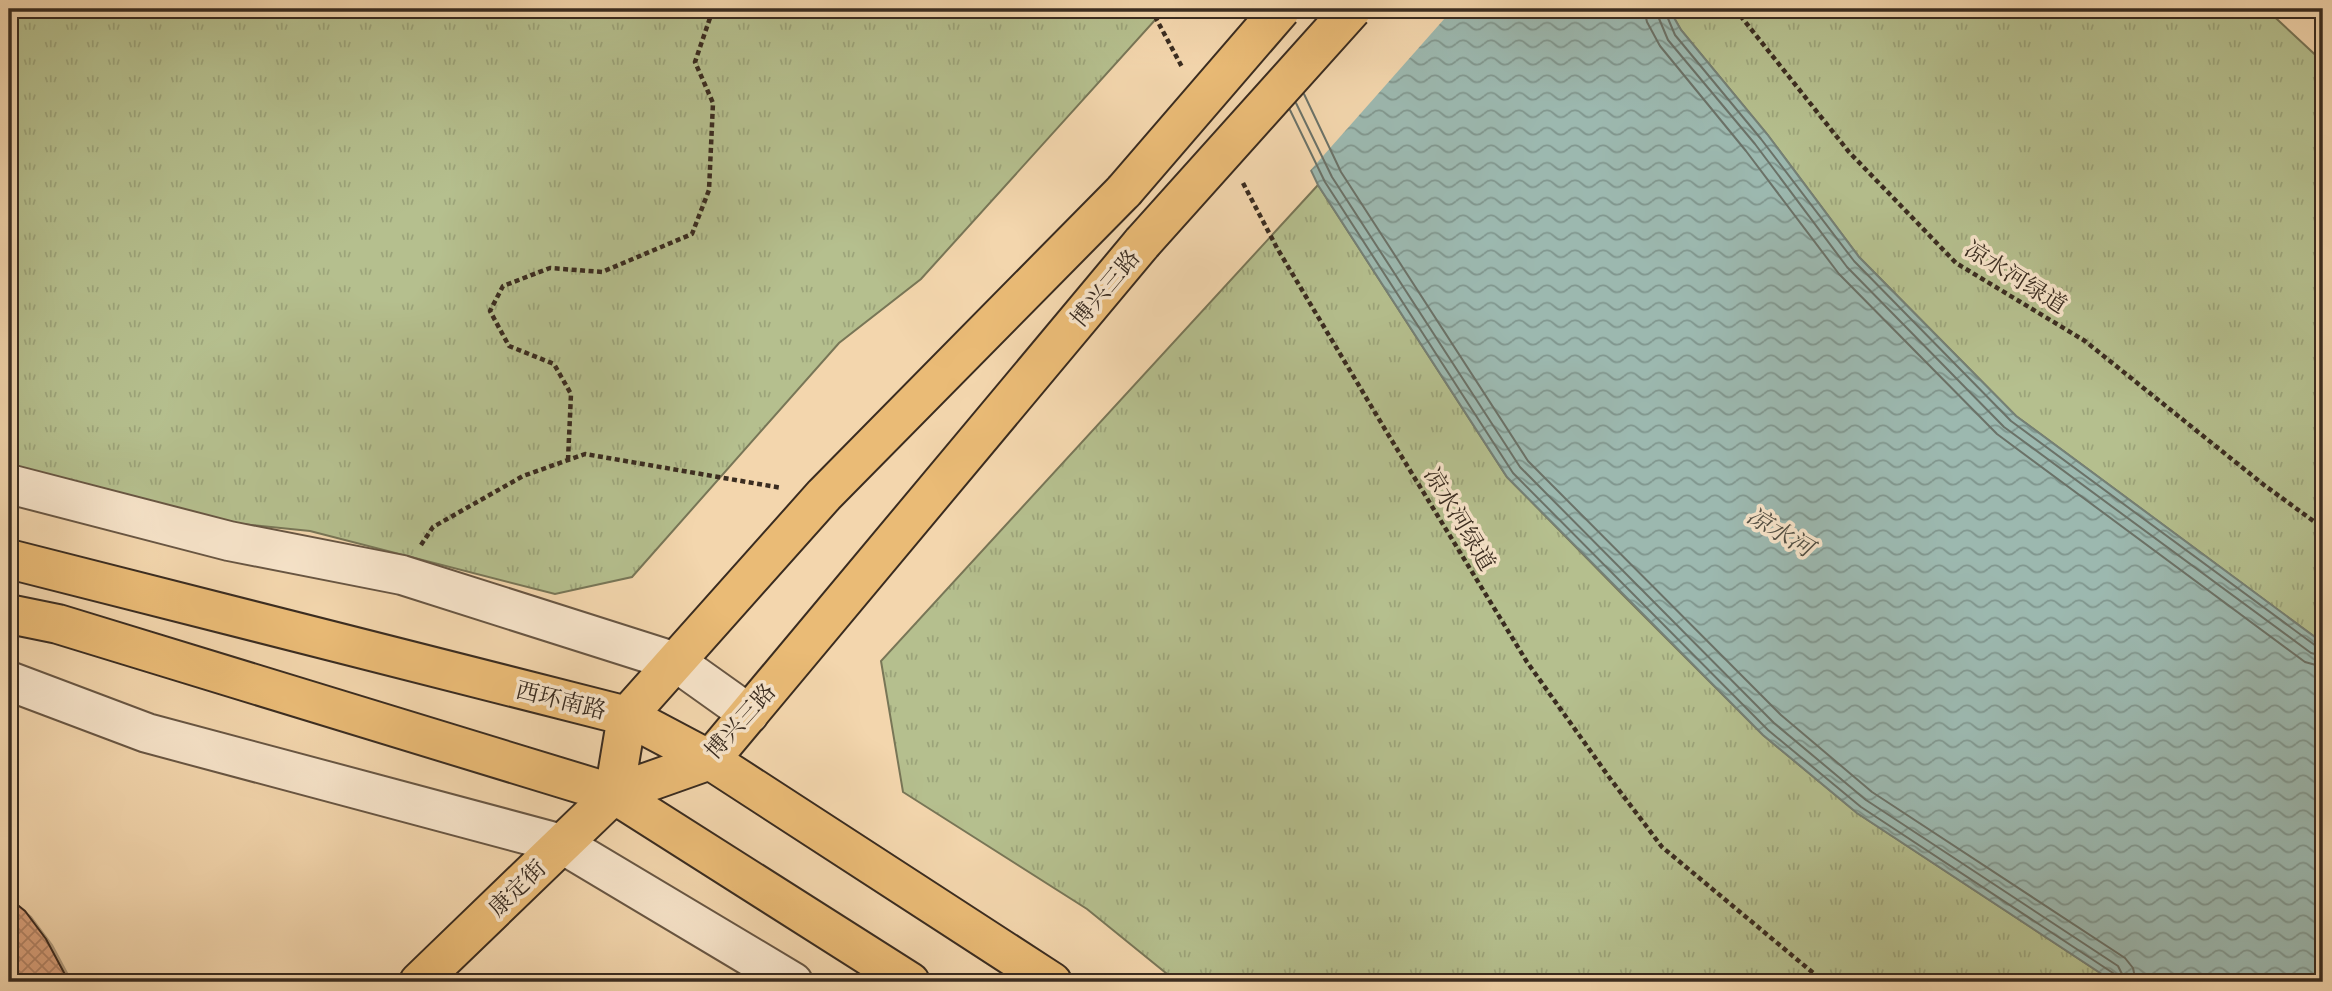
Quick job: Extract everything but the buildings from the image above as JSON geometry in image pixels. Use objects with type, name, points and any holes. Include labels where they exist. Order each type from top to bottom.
[{"type":"main road","points":[[614,794],[627,716],[824,495],[1124,191],[1281,9]]},
{"type":"main road","name":"博兴三路","points":[[614,794],[710,760],[1142,243],[1352,9]]},
{"type":"main road","name":"西环南路","points":[[9,558],[627,716],[710,760],[1052,982]]},
{"type":"main road","points":[[9,614],[58,624],[614,794],[910,982]]},
{"type":"main road","name":"康定街","points":[[419,982],[614,794]]},
{"type":"street","points":[[9,484],[229,541],[402,575],[676,662],[749,714]]},
{"type":"street","points":[[9,681],[147,733],[562,844],[793,982]]},
{"type":"path","points":[[568,460],[571,394],[554,364],[509,346],[490,311],[503,286],[550,268],[602,272],[692,234],[709,190],[713,103],[695,62],[713,9]]},
{"type":"path","points":[[1151,9],[1182,68]]},
{"type":"path","name":"凉水河绿道","points":[[1735,9],[1849,152],[1955,263],[2085,341],[2264,485],[2323,528]]},
{"type":"path","name":"凉水河绿道","points":[[1239,176],[1304,293],[1527,662],[1609,777],[1662,847],[1824,982]]},
{"type":"path","points":[[402,575],[433,527],[523,476],[585,454],[824,495]]},
{"type":"green space","points":[[9,9],[1165,9],[921,279],[839,343],[632,577],[555,594],[310,531],[164,516],[9,476]]},
{"type":"green space","points":[[1669,9],[2266,9],[2323,62],[2323,643],[2016,416],[1859,257],[1767,134],[1681,30]]},
{"type":"green space","points":[[1318,185],[1507,477],[1622,594],[1763,735],[1857,813],[2114,982],[1177,982],[1087,909],[903,792],[881,661]]},
{"type":"water","name":"凉水河","points":[[1234,9],[1669,9],[1681,30],[1767,134],[1859,257],[2016,416],[2323,643],[2323,982],[2114,982],[1857,813],[1763,735],[1507,477],[1318,185]]},
{"type":"pier","points":[[1230,9],[1453,9],[1308,173]]}]
